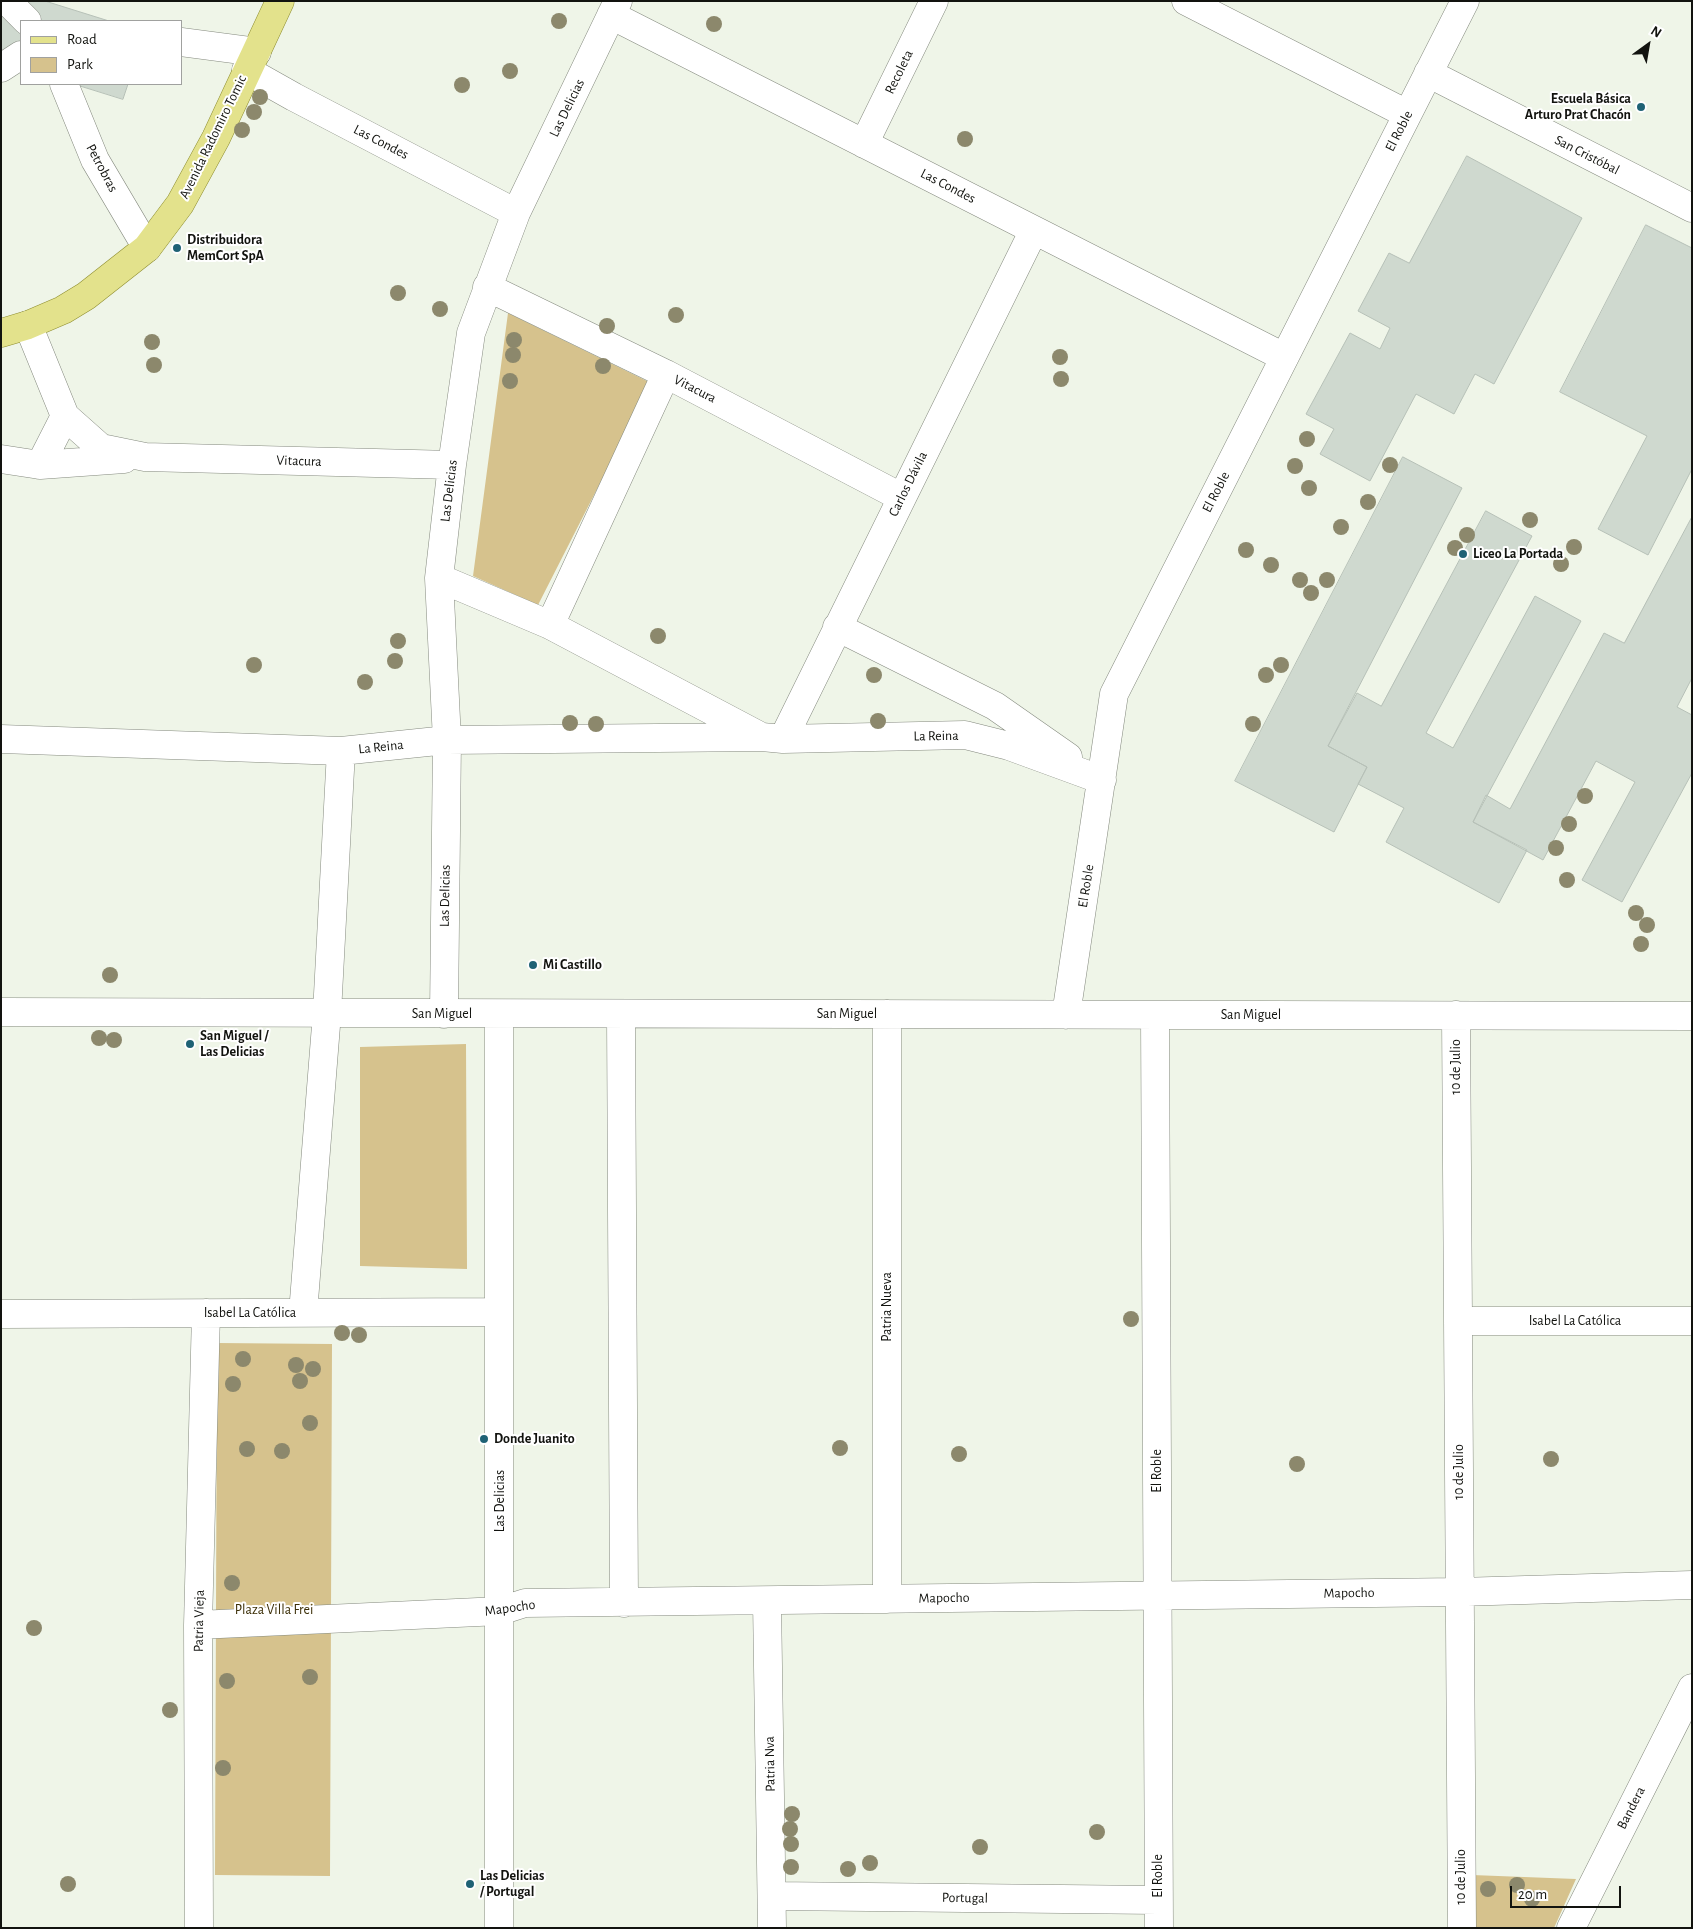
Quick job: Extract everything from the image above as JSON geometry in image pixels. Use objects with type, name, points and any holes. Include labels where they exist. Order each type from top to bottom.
[{"type":"main road","name":"Avenida Radomiro Tomic","points":[[1,333],[28,325],[63,310],[86,296],[147,248],[180,204],[216,138],[280,1]]},
{"type":"street","points":[[7,1],[26,20]]},
{"type":"street","name":"Recoleta","points":[[864,144],[934,1]]},
{"type":"street","points":[[1186,1],[1407,114]]},
{"type":"street","name":"El Roble","points":[[1066,1015],[1114,694],[1465,1]]},
{"type":"street","name":"Las Condes","points":[[615,8],[864,144],[1284,357]]},
{"type":"street","name":"Las Delicias","points":[[444,1014],[447,740],[439,578],[452,465],[471,333],[516,213],[615,8]]},
{"type":"street","points":[[182,42],[252,61]]},
{"type":"street","points":[[1,68],[20,56]]},
{"type":"street","name":"Las Condes","points":[[252,61],[294,97],[516,213]]},
{"type":"street","name":"San Cristóbal","points":[[1428,74],[1692,208]]},
{"type":"street","name":"Petrobras","points":[[64,85],[95,160],[147,248]]},
{"type":"street","name":"Carlos Dávila","points":[[772,738],[837,627],[1034,230]]},
{"type":"street","name":"Vitacura","points":[[487,287],[666,374],[901,496]]},
{"type":"street","name":"Vitacura","points":[[28,325],[65,416],[101,448],[145,457]]},
{"type":"street","points":[[550,626],[666,374]]},
{"type":"street","points":[[40,465],[65,416]]},
{"type":"street","name":"Vitacura","points":[[1,459],[40,465],[145,457],[452,465]]},
{"type":"street","name":"La Reina","points":[[439,578],[550,626],[772,738]]},
{"type":"street","points":[[837,627],[995,706],[1102,780]]},
{"type":"street","name":"La Reina","points":[[1,739],[340,751],[447,740],[965,735],[1010,746],[1102,780]]},
{"type":"street","points":[[303,1313],[327,1013],[340,751]]},
{"type":"street","name":"San Miguel","points":[[1,1012],[1692,1016]]},
{"type":"street","name":"Las Delicias","points":[[498,1928],[500,1611],[499,1014]]},
{"type":"street","points":[[621,1014],[624,1603]]},
{"type":"street","name":"Patria Nueva","points":[[886,1599],[887,1014]]},
{"type":"street","name":"El Roble","points":[[1155,1015],[1159,1928]]},
{"type":"street","name":"10 de Julio","points":[[1456,1015],[1462,1928]]},
{"type":"street","name":"Isabel La Católica","points":[[1,1314],[499,1312]]},
{"type":"street","name":"Patria Vieja","points":[[199,1928],[198,1625],[206,1313]]},
{"type":"street","name":"Isabel La Católica","points":[[1458,1321],[1692,1321]]},
{"type":"street","name":"Mapocho","points":[[198,1625],[500,1611],[525,1603],[1459,1592],[1692,1586]]},
{"type":"street","name":"Patria Nva","points":[[767,1601],[772,1928]]},
{"type":"street","name":"Bandera","points":[[1570,1928],[1692,1688]]},
{"type":"street","name":"Portugal","points":[[772,1896],[1158,1900]]},
{"type":"green space","points":[[508,313],[651,383],[538,605],[473,576]]},
{"type":"green space","points":[[466,1044],[467,1269],[360,1266],[360,1047]]},
{"type":"green space","name":"Plaza Villa Frei","points":[[217,1343],[332,1344],[330,1876],[215,1875]]},
{"type":"green space","points":[[1472,1875],[1576,1879],[1554,1928],[1471,1928]]},
{"type":"building","points":[[1,1],[45,1],[106,20],[20,20],[20,68],[1,61]]},
{"type":"building","points":[[77,85],[128,85],[123,99]]},
{"type":"building","points":[[1467,156],[1582,218],[1494,384],[1475,374],[1454,414],[1416,394],[1370,481],[1320,454],[1334,429],[1306,414],[1350,333],[1380,349],[1390,328],[1358,311],[1389,253],[1409,263]]},
{"type":"building","points":[[1646,225],[1692,248],[1692,469],[1648,555],[1598,529],[1647,436],[1560,392]]},
{"type":"building","points":[[1403,457],[1462,488],[1328,746],[1367,767],[1334,832],[1235,781]]},
{"type":"building","points":[[1486,511],[1532,536],[1426,733],[1453,748],[1535,596],[1581,621],[1473,822],[1527,850],[1499,903],[1386,842],[1404,808],[1358,784],[1367,767],[1328,746],[1357,693],[1381,706]]},
{"type":"building","points":[[1692,517],[1692,678],[1677,707],[1692,715],[1692,773],[1622,902],[1582,880],[1635,782],[1596,761],[1543,860],[1473,822],[1486,795],[1510,809],[1604,633],[1624,643]]},
{"type":"place","name":"Escuela Básica Arturo Prat Chacón","points":[[1641,107]]},
{"type":"place","name":"Distribuidora MemCort SpA","points":[[177,248]]},
{"type":"place","name":"Liceo La Portada","points":[[1463,554]]},
{"type":"place","name":"Mi Castillo","points":[[533,965]]},
{"type":"place","name":"San Miguel / Las Delicias","points":[[190,1044]]},
{"type":"place","name":"Donde Juanito","points":[[484,1439]]},
{"type":"place","name":"Las Delicias / Portugal","points":[[470,1884]]}]
